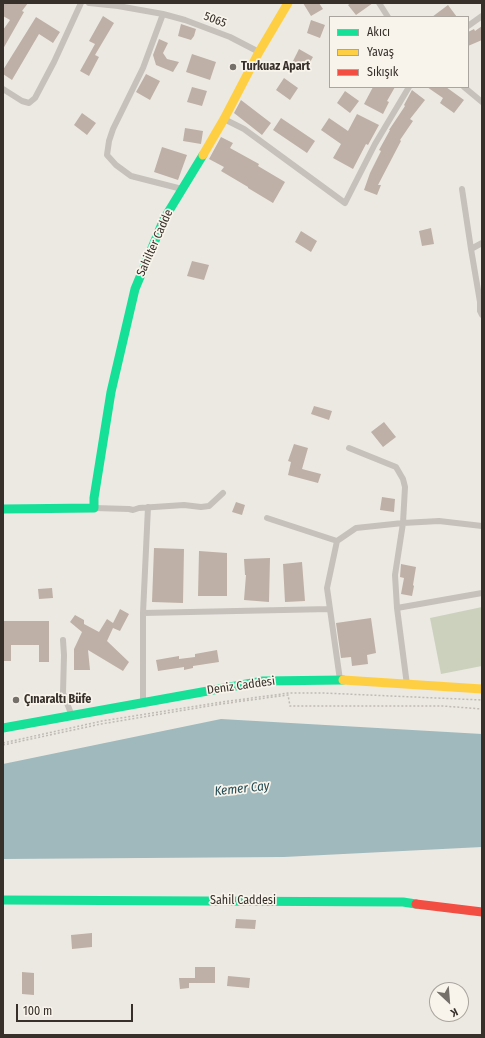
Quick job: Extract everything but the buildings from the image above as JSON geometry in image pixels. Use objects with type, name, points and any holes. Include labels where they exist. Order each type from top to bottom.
[{"type":"street","points":[[3,89],[22,102],[29,103],[35,98],[54,62],[81,3]]},
{"type":"street","name":"5065","points":[[89,3],[118,6],[163,14],[185,20],[230,37],[259,52]]},
{"type":"street","name":"Sahilter Cadde","points":[[94,508],[94,498],[111,392],[135,289],[164,219],[224,118],[259,52],[288,3]]},
{"type":"street","points":[[379,3],[387,16]]},
{"type":"street","points":[[163,14],[143,68],[113,129],[107,155],[116,165],[131,176],[182,189]]},
{"type":"street","points":[[469,25],[482,16]]},
{"type":"street","points":[[224,118],[244,129],[345,203],[375,144],[408,88]]},
{"type":"street","points":[[465,88],[482,102]]},
{"type":"street","points":[[462,189],[481,302],[480,311],[482,315]]},
{"type":"street","points":[[471,249],[482,243]]},
{"type":"street","points":[[349,448],[396,467],[406,487],[403,523],[395,575],[397,608],[407,685]]},
{"type":"street","points":[[3,509],[94,508],[133,510],[148,507],[184,505],[201,507],[209,506],[223,493]]},
{"type":"street","points":[[143,702],[143,613],[148,507]]},
{"type":"street","points":[[267,518],[337,541]]},
{"type":"street","points":[[340,680],[327,588],[337,541],[356,528],[403,523],[439,521],[482,526]]},
{"type":"street","points":[[397,608],[482,593]]},
{"type":"street","points":[[143,613],[330,609]]},
{"type":"street","points":[[63,640],[63,693],[72,716]]},
{"type":"street","name":"Deniz Caddesi","points":[[3,728],[262,681],[340,680],[407,685],[482,688]]},
{"type":"street","name":"Sahil Caddesi","points":[[3,900],[403,902],[482,912]]},
{"type":"path","points":[[3,744],[110,720],[222,702],[289,694],[323,693],[482,700]]},
{"type":"path","points":[[3,744],[101,724],[221,704],[288,695],[290,706],[443,706],[482,709]]},
{"type":"green space","points":[[482,607],[482,666],[441,674],[430,618]]},
{"type":"water","name":"Kemer Cay","points":[[221,719],[482,734],[482,847],[284,857],[3,859],[3,764]]},
{"type":"traffic: fast","points":[[3,509],[94,508],[94,498],[111,392],[135,289],[164,219],[203,155]]},
{"type":"traffic: fast","points":[[3,728],[263,681],[343,680]]},
{"type":"traffic: fast","points":[[3,900],[403,902],[416,904]]},
{"type":"traffic: slow","points":[[203,155],[224,119],[259,52],[288,3]]},
{"type":"traffic: slow","points":[[343,680],[482,689]]},
{"type":"traffic: jam","points":[[416,904],[482,912]]},
{"type":"place","name":"Turkuaz Apart","points":[[233,67]]},
{"type":"place","name":"Çınaraltı Büfe","points":[[16,700]]}]
